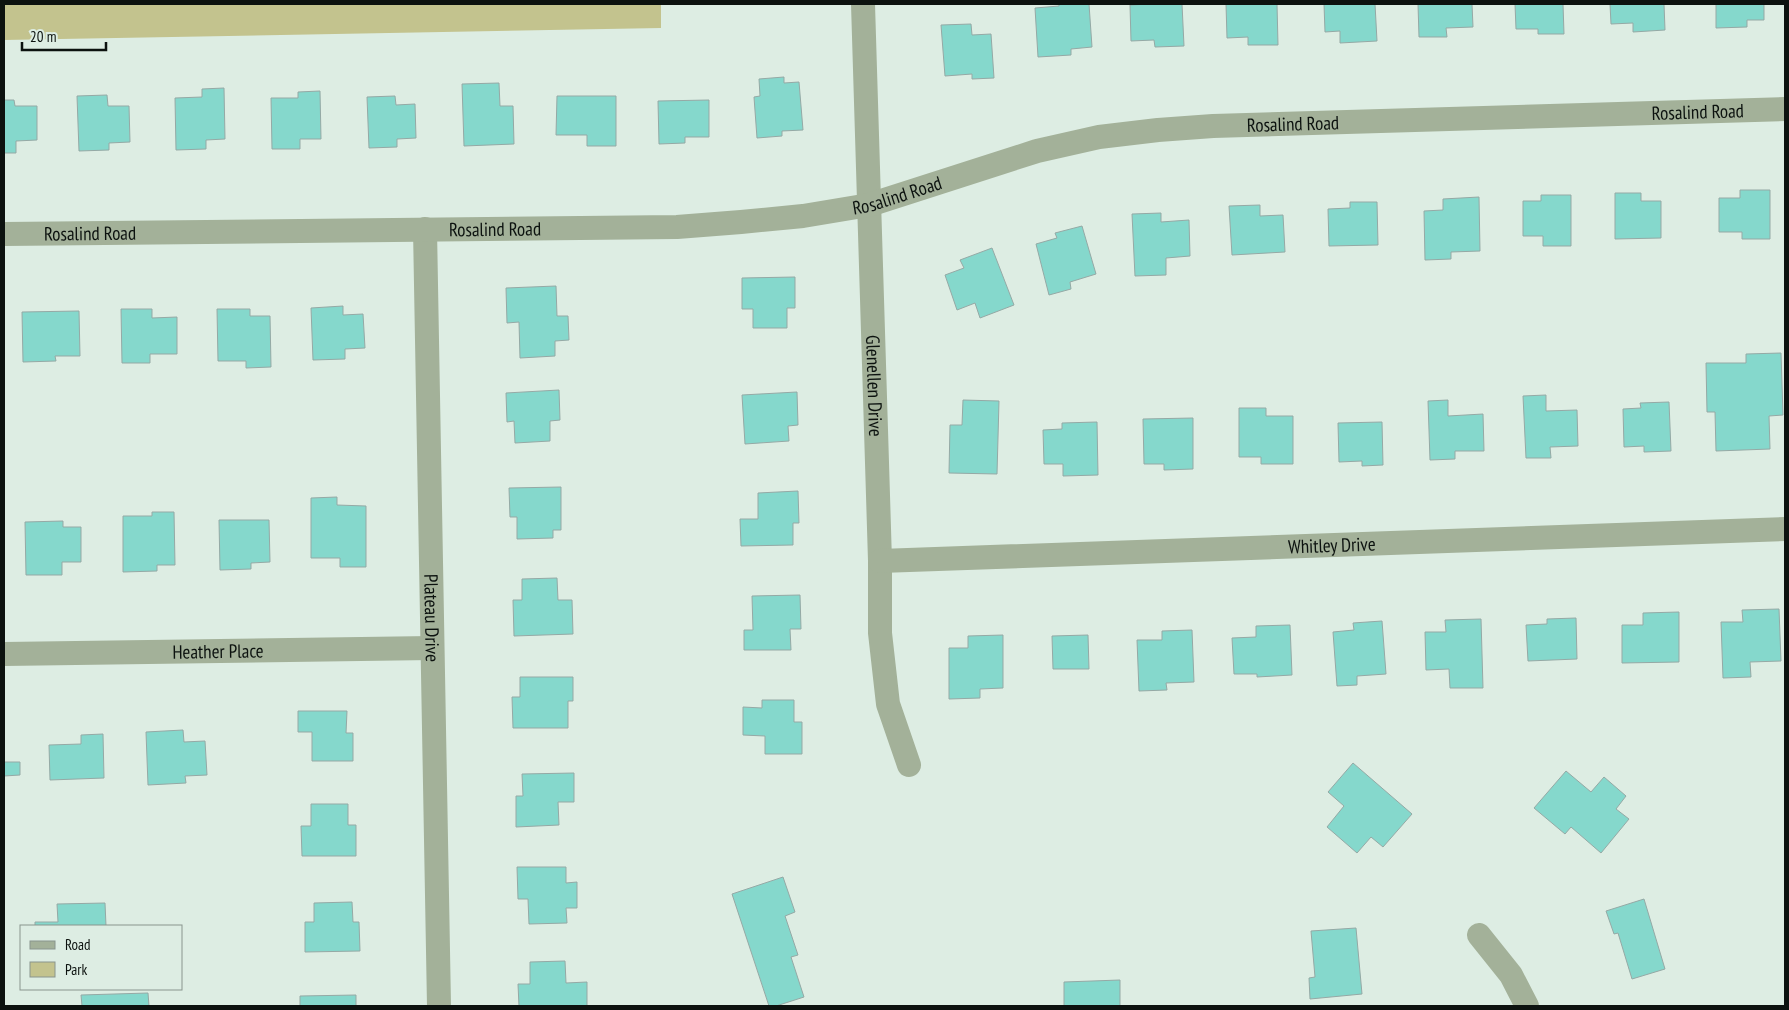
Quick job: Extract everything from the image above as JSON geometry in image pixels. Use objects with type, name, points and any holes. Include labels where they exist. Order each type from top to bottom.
[{"type":"street","name":"Glenellen Drive","points":[[863,4],[880,561],[880,633],[888,704],[909,765]]},
{"type":"street","name":"Rosalind Road","points":[[4,234],[677,227],[803,216],[869,205],[1037,151],[1099,137],[1158,130],[1223,126],[1785,109]]},
{"type":"street","name":"Plateau Drive","points":[[425,229],[439,1006]]},
{"type":"street","name":"Whitley Drive","points":[[880,561],[1785,529]]},
{"type":"street","name":"Heather Place","points":[[4,654],[432,648]]},
{"type":"street","points":[[1479,935],[1511,975],[1527,1006]]},
{"type":"green space","points":[[4,4],[661,4],[661,28],[4,40]]},
{"type":"building","points":[[1059,4],[1089,4],[1092,47],[1071,49],[1071,55],[1038,57],[1035,8],[1059,6]]},
{"type":"building","points":[[1182,4],[1184,46],[1155,47],[1154,40],[1131,41],[1130,5]]},
{"type":"building","points":[[1226,4],[1277,4],[1278,45],[1248,45],[1248,37],[1227,38]]},
{"type":"building","points":[[1324,4],[1375,4],[1377,41],[1340,43],[1340,31],[1325,32]]},
{"type":"building","points":[[1418,4],[1472,4],[1473,27],[1446,28],[1447,37],[1419,37]]},
{"type":"building","points":[[1515,4],[1563,4],[1564,34],[1538,34],[1538,29],[1516,29]]},
{"type":"building","points":[[1610,4],[1664,4],[1665,30],[1633,32],[1633,23],[1611,24]]},
{"type":"building","points":[[1716,4],[1764,4],[1764,20],[1747,20],[1747,27],[1716,28]]},
{"type":"building","points":[[971,24],[972,35],[991,34],[994,78],[972,79],[972,74],[945,76],[941,25]]},
{"type":"building","points":[[784,77],[784,83],[799,82],[803,130],[782,131],[782,136],[757,138],[754,97],[760,96],[759,79]]},
{"type":"building","points":[[499,83],[500,106],[513,106],[514,144],[464,146],[462,84]]},
{"type":"building","points":[[224,88],[225,139],[206,140],[206,149],[176,150],[175,98],[202,97],[202,89]]},
{"type":"building","points":[[320,91],[321,139],[300,139],[300,149],[272,149],[271,98],[298,98],[298,92]]},
{"type":"building","points":[[107,95],[108,106],[129,106],[130,142],[109,143],[109,150],[79,151],[77,96]]},
{"type":"building","points":[[395,96],[396,105],[415,104],[416,138],[397,139],[397,147],[369,148],[367,97]]},
{"type":"building","points":[[557,96],[616,96],[616,146],[587,146],[587,135],[556,135]]},
{"type":"building","points":[[4,100],[14,100],[15,106],[37,106],[37,140],[16,141],[16,153],[4,153]]},
{"type":"building","points":[[709,100],[709,137],[685,137],[685,143],[659,144],[658,101]]},
{"type":"building","points":[[1740,190],[1770,190],[1770,239],[1742,239],[1742,232],[1719,232],[1719,198],[1740,198]]},
{"type":"building","points":[[1615,193],[1641,193],[1641,201],[1661,201],[1661,238],[1615,239]]},
{"type":"building","points":[[1541,195],[1571,195],[1571,246],[1543,246],[1543,236],[1523,236],[1523,201],[1541,201]]},
{"type":"building","points":[[1479,197],[1480,251],[1451,252],[1451,259],[1425,260],[1424,211],[1443,210],[1443,199]]},
{"type":"building","points":[[1350,202],[1377,202],[1378,245],[1329,246],[1328,209],[1350,208]]},
{"type":"building","points":[[1260,205],[1260,216],[1283,215],[1285,252],[1232,255],[1229,206]]},
{"type":"building","points":[[1161,213],[1161,222],[1189,220],[1190,256],[1166,258],[1166,275],[1135,276],[1132,214]]},
{"type":"building","points":[[1082,226],[1096,274],[1070,282],[1071,289],[1049,295],[1036,244],[1057,238],[1055,233]]},
{"type":"building","points":[[992,248],[1014,305],[980,318],[975,303],[957,310],[945,275],[964,268],[960,260]]},
{"type":"building","points":[[795,277],[795,308],[787,308],[787,328],[753,328],[753,309],[742,309],[742,278]]},
{"type":"building","points":[[556,286],[557,316],[568,316],[569,340],[555,341],[555,356],[520,358],[519,322],[507,323],[506,288]]},
{"type":"building","points":[[343,306],[343,315],[363,314],[365,348],[345,349],[345,359],[313,360],[311,308]]},
{"type":"building","points":[[121,309],[152,309],[152,318],[177,317],[177,354],[150,354],[150,363],[122,363]]},
{"type":"building","points":[[217,309],[250,309],[250,316],[270,316],[271,367],[246,368],[246,361],[218,361]]},
{"type":"building","points":[[79,311],[80,356],[55,356],[56,361],[23,362],[22,312]]},
{"type":"building","points":[[1781,353],[1783,415],[1769,416],[1770,449],[1716,451],[1715,412],[1707,412],[1706,363],[1746,363],[1746,354]]},
{"type":"building","points":[[559,390],[560,420],[550,421],[550,441],[515,443],[514,421],[507,422],[506,393]]},
{"type":"building","points":[[797,392],[798,425],[788,426],[789,441],[745,444],[742,395]]},
{"type":"building","points":[[1546,395],[1546,411],[1577,410],[1578,446],[1550,447],[1551,458],[1526,458],[1523,396]]},
{"type":"building","points":[[963,400],[999,401],[997,474],[949,473],[950,425],[962,425]]},
{"type":"building","points":[[1448,400],[1448,416],[1483,414],[1484,451],[1455,451],[1455,459],[1430,460],[1428,401]]},
{"type":"building","points":[[1669,402],[1671,451],[1644,452],[1644,446],[1624,447],[1623,409],[1641,408],[1640,403]]},
{"type":"building","points":[[1239,408],[1266,408],[1266,416],[1293,416],[1293,464],[1261,464],[1261,457],[1239,457]]},
{"type":"building","points":[[1193,418],[1193,469],[1164,470],[1164,464],[1144,464],[1143,419]]},
{"type":"building","points":[[1097,422],[1098,475],[1063,476],[1063,464],[1044,464],[1043,430],[1062,429],[1062,423]]},
{"type":"building","points":[[1382,422],[1383,465],[1362,466],[1362,461],[1339,462],[1338,423]]},
{"type":"building","points":[[561,487],[561,530],[553,530],[553,538],[517,539],[517,517],[510,517],[509,488]]},
{"type":"building","points":[[798,491],[799,523],[793,523],[793,545],[741,546],[740,519],[758,519],[758,493]]},
{"type":"building","points":[[337,497],[337,505],[366,506],[366,567],[340,567],[340,558],[311,558],[311,498]]},
{"type":"building","points":[[152,512],[174,512],[175,565],[157,565],[157,571],[123,572],[123,516],[152,516]]},
{"type":"building","points":[[219,520],[269,520],[270,562],[251,563],[251,569],[220,570]]},
{"type":"building","points":[[63,521],[63,527],[81,527],[81,562],[62,562],[62,575],[26,575],[25,522]]},
{"type":"building","points":[[557,578],[558,600],[572,600],[573,634],[514,636],[513,600],[522,600],[522,579]]},
{"type":"building","points":[[800,595],[801,629],[790,629],[791,650],[744,650],[744,630],[753,630],[752,596]]},
{"type":"building","points":[[1779,609],[1781,661],[1750,662],[1751,677],[1723,678],[1721,622],[1743,622],[1742,610]]},
{"type":"building","points":[[1679,612],[1679,662],[1622,663],[1622,625],[1643,625],[1643,613]]},
{"type":"building","points":[[1576,618],[1577,659],[1528,661],[1526,625],[1547,624],[1547,619]]},
{"type":"building","points":[[1481,619],[1483,688],[1450,688],[1449,669],[1426,670],[1425,632],[1446,632],[1445,620]]},
{"type":"building","points":[[1382,621],[1386,674],[1357,676],[1357,685],[1337,686],[1333,632],[1354,630],[1353,623]]},
{"type":"building","points":[[1290,625],[1292,675],[1257,677],[1257,674],[1234,674],[1232,638],[1256,637],[1256,626]]},
{"type":"building","points":[[1192,630],[1194,682],[1166,683],[1167,690],[1139,691],[1137,640],[1162,640],[1162,631]]},
{"type":"building","points":[[1003,635],[1003,688],[980,689],[980,698],[949,699],[949,648],[968,648],[968,636]]},
{"type":"building","points":[[1088,635],[1089,669],[1053,669],[1052,636]]},
{"type":"building","points":[[520,677],[573,677],[573,701],[568,701],[568,728],[513,728],[512,697],[520,697]]},
{"type":"building","points":[[762,700],[794,700],[794,722],[802,722],[802,754],[765,754],[765,736],[743,735],[743,707],[762,708]]},
{"type":"building","points":[[298,711],[347,711],[346,733],[353,733],[353,761],[312,761],[312,732],[298,732]]},
{"type":"building","points":[[183,730],[184,742],[205,741],[207,775],[185,776],[186,783],[148,785],[146,732]]},
{"type":"building","points":[[103,734],[104,778],[50,780],[49,745],[81,744],[81,735]]},
{"type":"building","points":[[4,762],[20,762],[20,775],[4,776]]},
{"type":"building","points":[[1353,763],[1412,814],[1383,847],[1371,837],[1357,853],[1327,827],[1344,806],[1328,792]]},
{"type":"building","points":[[1566,771],[1591,792],[1604,777],[1626,796],[1616,809],[1629,819],[1601,853],[1571,827],[1565,834],[1534,808]]},
{"type":"building","points":[[574,773],[574,802],[558,802],[559,825],[516,827],[516,796],[523,796],[522,774]]},
{"type":"building","points":[[311,804],[348,804],[348,825],[356,825],[356,856],[302,856],[301,826],[311,826]]},
{"type":"building","points":[[517,867],[566,867],[566,883],[577,882],[577,908],[566,908],[567,923],[529,924],[528,899],[518,899]]},
{"type":"building","points":[[783,877],[795,912],[785,916],[798,955],[791,957],[804,997],[776,1006],[769,1006],[732,894]]},
{"type":"building","points":[[1644,899],[1665,969],[1632,979],[1618,933],[1614,934],[1606,911]]},
{"type":"building","points":[[352,902],[353,922],[359,922],[360,951],[305,952],[305,922],[314,922],[314,903]]},
{"type":"building","points":[[105,903],[106,925],[35,925],[35,922],[58,922],[57,904]]},
{"type":"building","points":[[1356,928],[1362,994],[1310,999],[1309,978],[1315,977],[1311,931]]},
{"type":"building","points":[[565,961],[566,983],[587,982],[587,1006],[519,1006],[518,984],[530,984],[530,962]]},
{"type":"building","points":[[1120,980],[1120,1006],[1064,1006],[1064,982]]},
{"type":"building","points":[[148,993],[149,1006],[82,1006],[81,995]]},
{"type":"building","points":[[356,995],[356,1006],[300,1006],[300,996]]}]
